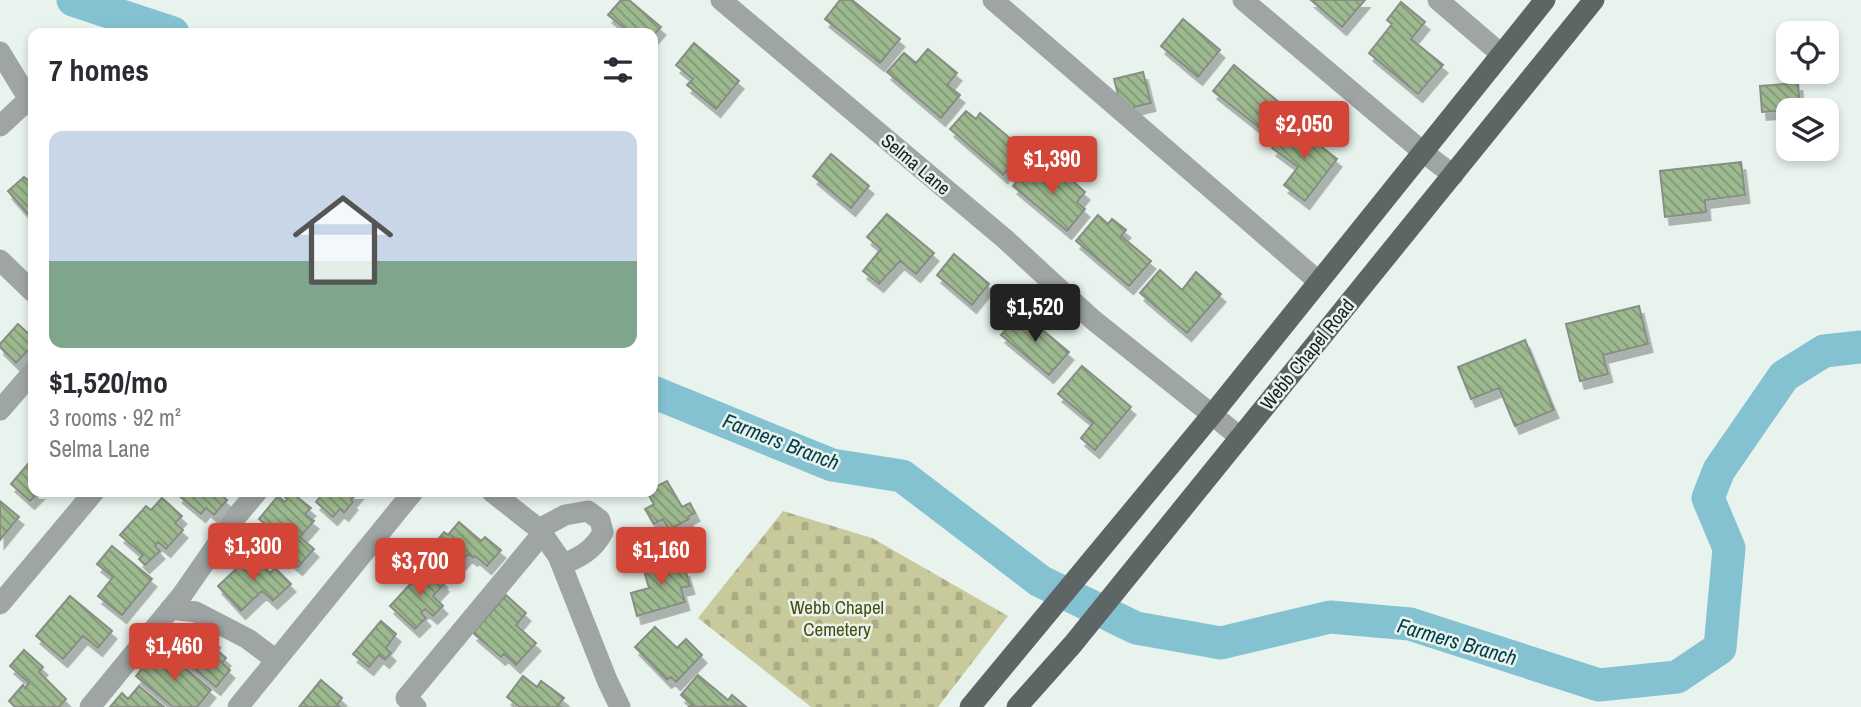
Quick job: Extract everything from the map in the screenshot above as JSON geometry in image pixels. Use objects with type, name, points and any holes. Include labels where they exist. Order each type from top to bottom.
[{"type":"main road","name":"Webb Chapel Road","points":[[970,707],[1211,416],[1545,0]]},
{"type":"main road","name":"Webb Chapel Road","points":[[1017,707],[1073,644],[1590,2]]},
{"type":"street","name":"Selma Lane","points":[[721,0],[1005,239],[1092,319],[1240,437]]},
{"type":"street","points":[[993,0],[1318,281]]},
{"type":"street","points":[[1243,0],[1453,175]]},
{"type":"street","points":[[1437,0],[1501,54]]},
{"type":"street","points":[[0,52],[28,98]]},
{"type":"street","points":[[0,126],[28,105]]},
{"type":"street","points":[[0,260],[28,287]]},
{"type":"street","points":[[0,410],[28,378]]},
{"type":"street","points":[[0,604],[90,497]]},
{"type":"street","points":[[90,707],[170,609],[253,497]]},
{"type":"street","points":[[238,707],[409,497]]},
{"type":"street","points":[[498,497],[541,531],[558,556],[620,707]]},
{"type":"street","points":[[407,704],[541,531],[565,514],[588,511],[600,520],[603,532],[598,543],[582,556],[562,565]]},
{"type":"street","points":[[170,609],[196,612],[248,639],[276,660]]},
{"type":"green space","name":"Webb Chapel Cemetery","points":[[783,511],[872,538],[1008,616],[938,707],[811,707],[698,618]]},
{"type":"building","points":[[621,0],[629,0],[661,27],[658,30],[658,28],[624,28],[608,15]]},
{"type":"building","points":[[840,0],[852,0],[900,39],[880,63],[825,19]]},
{"type":"building","points":[[1311,0],[1365,0],[1342,27]]},
{"type":"building","points":[[1401,2],[1425,22],[1411,39],[1443,65],[1418,94],[1369,53],[1392,24],[1387,20]]},
{"type":"building","points":[[1183,19],[1220,50],[1198,77],[1161,46]]},
{"type":"building","points":[[694,43],[739,81],[716,109],[687,85],[693,79],[676,65]]},
{"type":"building","points":[[928,49],[957,73],[947,85],[960,95],[941,118],[887,72],[904,53],[916,63]]},
{"type":"building","points":[[1234,65],[1281,104],[1261,129],[1213,91]]},
{"type":"building","points":[[1143,72],[1151,103],[1122,110],[1114,79]]},
{"type":"building","points":[[1798,84],[1799,98],[1776,98],[1776,111],[1762,112],[1760,86]]},
{"type":"building","points":[[966,111],[976,119],[980,113],[1024,150],[1003,175],[950,129]]},
{"type":"building","points":[[1291,123],[1337,159],[1305,201],[1284,185],[1298,167],[1272,148]]},
{"type":"building","points":[[831,154],[869,186],[851,208],[813,176]]},
{"type":"building","points":[[1741,162],[1745,195],[1705,200],[1706,212],[1665,217],[1660,171]]},
{"type":"building","points":[[1032,163],[1056,184],[1065,174],[1085,192],[1077,202],[1085,209],[1067,231],[1013,186]]},
{"type":"building","points":[[24,177],[28,180],[28,214],[8,191]]},
{"type":"building","points":[[887,214],[934,253],[916,274],[900,261],[879,284],[863,271],[881,249],[867,237]]},
{"type":"building","points":[[1098,215],[1108,224],[1112,219],[1126,230],[1121,236],[1151,261],[1129,286],[1076,241]]},
{"type":"building","points":[[954,254],[989,284],[972,305],[937,275]]},
{"type":"building","points":[[1160,270],[1182,290],[1196,272],[1221,294],[1187,333],[1140,293]]},
{"type":"building","points":[[1639,306],[1648,344],[1603,355],[1608,374],[1580,381],[1566,324]]},
{"type":"building","points":[[1021,312],[1069,352],[1049,375],[1001,335]]},
{"type":"building","points":[[18,324],[28,333],[28,350],[16,363],[0,344]]},
{"type":"building","points":[[1525,340],[1554,410],[1515,426],[1499,388],[1471,399],[1458,367]]},
{"type":"building","points":[[1082,366],[1131,407],[1095,450],[1081,438],[1093,423],[1058,394]]},
{"type":"building","points":[[28,464],[28,497],[34,497],[30,501],[11,484]]},
{"type":"building","points":[[667,481],[682,507],[690,503],[695,513],[669,530],[663,519],[654,524],[645,509],[654,504],[650,497],[658,497],[658,486]]},
{"type":"building","points":[[180,497],[224,497],[227,500],[214,515],[206,508],[201,514]]},
{"type":"building","points":[[277,497],[285,502],[287,499],[285,497],[297,497],[311,508],[305,514],[314,521],[300,537],[314,549],[298,567],[260,535],[267,526],[259,519]]},
{"type":"building","points":[[320,497],[354,497],[344,513],[340,509],[333,517],[316,502]]},
{"type":"building","points":[[162,498],[182,516],[175,523],[183,530],[166,549],[158,542],[155,546],[160,551],[145,565],[139,559],[143,555],[120,535],[146,506],[151,510]]},
{"type":"building","points":[[0,501],[19,517],[0,540]]},
{"type":"building","points":[[459,522],[481,541],[485,537],[501,550],[487,566],[468,554],[453,570],[429,550],[444,532],[448,535]]},
{"type":"building","points":[[112,546],[152,579],[122,615],[98,596],[113,577],[97,564]]},
{"type":"building","points":[[252,554],[270,573],[275,568],[291,584],[273,601],[262,591],[241,611],[218,586]]},
{"type":"building","points":[[674,556],[678,571],[685,569],[690,586],[681,588],[685,602],[637,616],[631,593],[649,588],[642,564]]},
{"type":"building","points":[[428,565],[443,580],[444,584],[433,596],[443,606],[433,616],[425,609],[421,613],[426,618],[415,629],[390,606]]},
{"type":"building","points":[[506,595],[526,613],[516,625],[536,643],[516,665],[504,654],[501,657],[473,633]]},
{"type":"building","points":[[70,596],[112,631],[98,648],[83,636],[63,659],[36,636]]},
{"type":"building","points":[[381,621],[396,634],[386,648],[391,653],[385,660],[379,655],[369,667],[353,654]]},
{"type":"building","points":[[184,627],[187,630],[190,627],[198,633],[202,628],[216,640],[212,646],[226,658],[222,663],[230,670],[216,687],[172,650],[182,638],[178,635]]},
{"type":"building","points":[[655,627],[677,648],[686,639],[702,655],[676,682],[671,677],[667,680],[635,647]]},
{"type":"building","points":[[24,650],[43,667],[39,672],[66,699],[59,707],[15,707],[9,701],[23,685],[25,688],[29,683],[10,666]]},
{"type":"building","points":[[167,653],[211,690],[197,707],[173,707],[136,676],[149,660],[156,666]]},
{"type":"building","points":[[698,675],[728,700],[732,695],[745,706],[688,707],[692,705],[681,695]]},
{"type":"building","points":[[523,676],[537,687],[541,681],[564,698],[558,705],[561,707],[520,707],[507,697]]},
{"type":"building","points":[[321,680],[342,698],[337,705],[340,707],[299,707]]},
{"type":"building","points":[[139,686],[164,707],[110,707],[122,693],[128,699]]},
{"type":"waterway","name":"Farmers Branch","points":[[73,0],[158,28]]},
{"type":"waterway","name":"Farmers Branch","points":[[658,394],[832,465],[902,476],[1040,581],[1136,628],[1221,643],[1330,617],[1410,624],[1599,685],[1677,677],[1720,648],[1729,548],[1708,498],[1719,470],[1784,376],[1824,351],[1861,347]]}]
